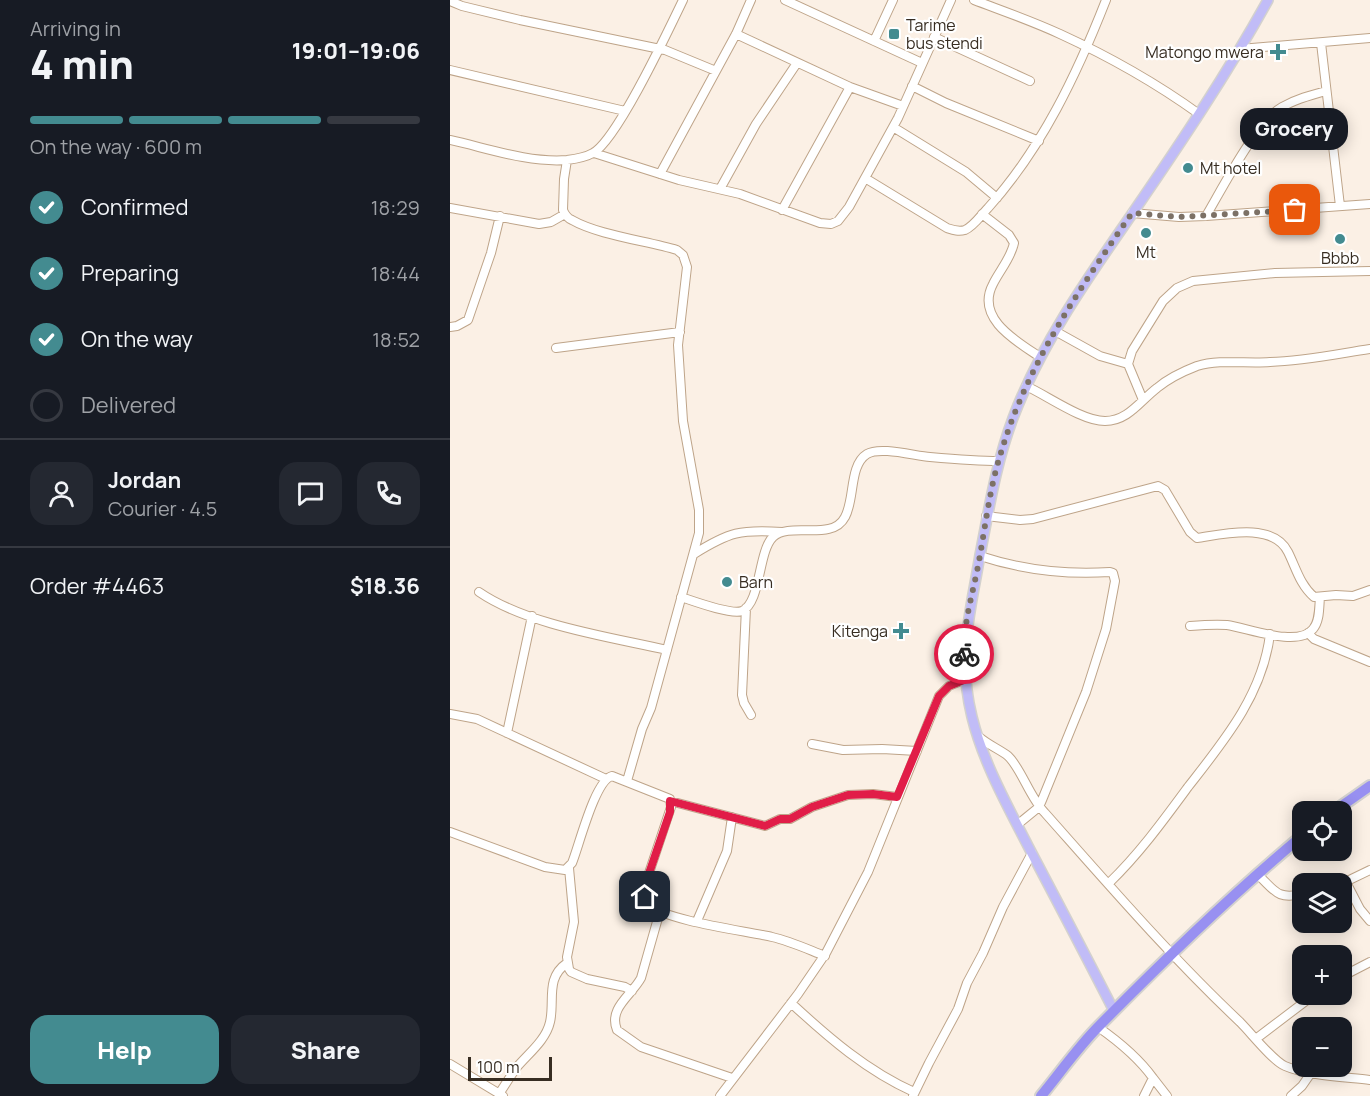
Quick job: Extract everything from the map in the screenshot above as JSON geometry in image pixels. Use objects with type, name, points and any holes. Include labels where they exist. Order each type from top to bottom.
[{"type":"highway","points":[[1349,801],[1370,786]]},
{"type":"highway","points":[[1041,1096],[1098,1027],[1172,952],[1257,873],[1292,844]]},
{"type":"main road","points":[[1114,1011],[1017,825],[978,736],[972,717],[966,679],[964,648],[969,609],[986,516],[999,461],[1012,419],[1026,386],[1079,290],[1199,114],[1268,0]]},
{"type":"street","points":[[474,9],[477,0]]},
{"type":"street","points":[[594,153],[612,133],[626,111],[683,0]]},
{"type":"street","points":[[660,174],[736,34],[751,0]]},
{"type":"street","points":[[785,0],[922,63]]},
{"type":"street","points":[[874,41],[893,0]]},
{"type":"street","points":[[450,140],[509,154],[551,160],[567,160],[594,153],[699,186],[720,189],[820,223],[831,224],[844,216],[893,127],[951,0]]},
{"type":"street","points":[[974,0],[1088,47],[1149,81],[1199,114]]},
{"type":"street","points":[[865,178],[956,231],[972,226],[997,198],[1039,141],[1088,47],[1106,0]]},
{"type":"street","points":[[450,2],[658,48],[716,71]]},
{"type":"street","points":[[450,9],[462,6]]},
{"type":"street","points":[[736,34],[850,87],[903,106]]},
{"type":"street","points":[[934,37],[1030,81]]},
{"type":"street","points":[[1240,49],[1370,38]]},
{"type":"street","points":[[1321,43],[1340,207]]},
{"type":"street","points":[[720,189],[761,117],[797,63]]},
{"type":"street","points":[[450,70],[626,111]]},
{"type":"street","points":[[912,86],[946,103],[1039,141]]},
{"type":"street","points":[[782,210],[850,87]]},
{"type":"street","points":[[1206,216],[1242,155],[1272,114],[1296,100],[1326,91]]},
{"type":"street","points":[[893,127],[966,172],[997,198]]},
{"type":"street","points":[[567,160],[563,210],[571,220],[602,231],[677,250],[683,255],[687,267],[678,345],[683,421],[699,510],[699,533],[651,708],[642,729],[627,781]]},
{"type":"street","points":[[1132,213],[1179,217],[1206,216],[1370,204]]},
{"type":"street","points":[[450,207],[539,224],[551,222],[565,214]]},
{"type":"street","points":[[982,214],[1009,235],[1014,243],[1013,250],[991,287],[987,300],[993,320],[1005,332],[1041,357]]},
{"type":"street","points":[[450,327],[468,320],[491,253],[500,216]]},
{"type":"street","points":[[1143,400],[1128,364],[1132,351],[1163,301],[1177,288],[1193,281],[1275,273],[1370,271]]},
{"type":"street","points":[[1055,331],[1100,356],[1128,364]]},
{"type":"street","points":[[556,348],[680,332]]},
{"type":"street","points":[[1026,386],[1084,417],[1101,421],[1114,420],[1124,417],[1158,387],[1201,365],[1306,359],[1370,349]]},
{"type":"street","points":[[694,554],[731,533],[758,530],[819,531],[840,523],[845,518],[850,505],[858,464],[868,453],[879,451],[999,461]]},
{"type":"street","points":[[986,516],[1020,520],[1033,519],[1158,486],[1165,490],[1190,532],[1197,538],[1249,533],[1269,536],[1281,541],[1308,592],[1314,597],[1353,596],[1370,590]]},
{"type":"street","points":[[752,715],[744,703],[742,688],[746,608],[754,592],[769,542],[772,537],[784,532]]},
{"type":"street","points":[[980,556],[1031,569],[1076,573],[1110,572],[1115,576],[1114,595],[1106,629],[1086,692],[1039,807],[1017,825]]},
{"type":"street","points":[[479,592],[496,603],[532,616],[667,650]]},
{"type":"street","points":[[681,597],[731,611],[740,612],[746,608]]},
{"type":"street","points":[[1190,626],[1229,626],[1300,637],[1314,628],[1320,597]]},
{"type":"street","points":[[507,734],[532,616]]},
{"type":"street","points":[[1308,633],[1314,639],[1370,662]]},
{"type":"street","points":[[1109,884],[1172,811],[1244,711],[1263,667],[1270,634]]},
{"type":"street","points":[[720,1096],[825,956],[868,872],[942,692],[949,686],[966,679]]},
{"type":"street","points":[[450,714],[477,719],[606,779]]},
{"type":"street","points":[[978,736],[989,746],[1008,756],[1039,807],[1109,884],[1257,1038],[1270,1055],[1284,1066],[1292,1068]]},
{"type":"street","points":[[812,744],[843,750],[917,751]]},
{"type":"street","points":[[632,991],[571,972],[567,963],[574,922],[569,868],[581,841],[593,803],[606,779],[612,776],[667,796],[670,801],[670,812],[644,888],[645,897],[650,905],[660,911],[697,921],[771,937],[825,956]]},
{"type":"street","points":[[670,801],[765,826],[780,819],[790,819],[812,807],[848,795],[873,794],[897,797]]},
{"type":"street","points":[[697,921],[727,851],[732,817]]},
{"type":"street","points":[[450,832],[544,867],[560,871],[569,868]]},
{"type":"street","points":[[791,1003],[864,1065],[914,1094],[958,1009],[967,983],[1003,907],[1032,853]]},
{"type":"street","points":[[1352,879],[1370,870]]},
{"type":"street","points":[[1257,873],[1278,894],[1284,897],[1292,896]]},
{"type":"street","points":[[1352,897],[1370,921]]},
{"type":"street","points":[[660,911],[641,978],[616,1013],[614,1022],[617,1030],[641,1047],[732,1078]]},
{"type":"street","points":[[1352,971],[1370,962]]},
{"type":"street","points":[[450,1064],[501,1095],[516,1068],[542,1040],[548,1028],[555,975],[567,963]]},
{"type":"street","points":[[1257,1038],[1300,1005]]},
{"type":"street","points":[[1098,1027],[1140,1061],[1167,1096]]},
{"type":"street","points":[[1292,1096],[1308,1077]]},
{"type":"street","points":[[1345,1077],[1370,1080]]},
{"type":"street","points":[[1144,1096],[1153,1078]]},
{"type":"way so far","points":[[964,654],[969,609],[986,516],[1012,419],[1026,386],[1055,331],[1079,290],[1132,213],[1179,217],[1295,210]]},
{"type":"place","name":"Tarime bus stendi","points":[[894,34]]},
{"type":"place","name":"Matongo mwera","points":[[1278,52]]},
{"type":"place","name":"Mt hotel","points":[[1188,168]]},
{"type":"place","name":"Grocery","points":[[1295,210]]},
{"type":"place","name":"Mt","points":[[1146,233]]},
{"type":"place","name":"Bbbb","points":[[1340,239]]},
{"type":"place","name":"Barn","points":[[727,582]]},
{"type":"place","name":"Kitenga","points":[[901,631]]},
{"type":"route","points":[[645,897],[644,888],[670,812],[670,801],[765,826],[780,819],[790,819],[812,807],[848,795],[861,793],[897,797],[939,696],[945,688],[966,679],[964,654]]}]
